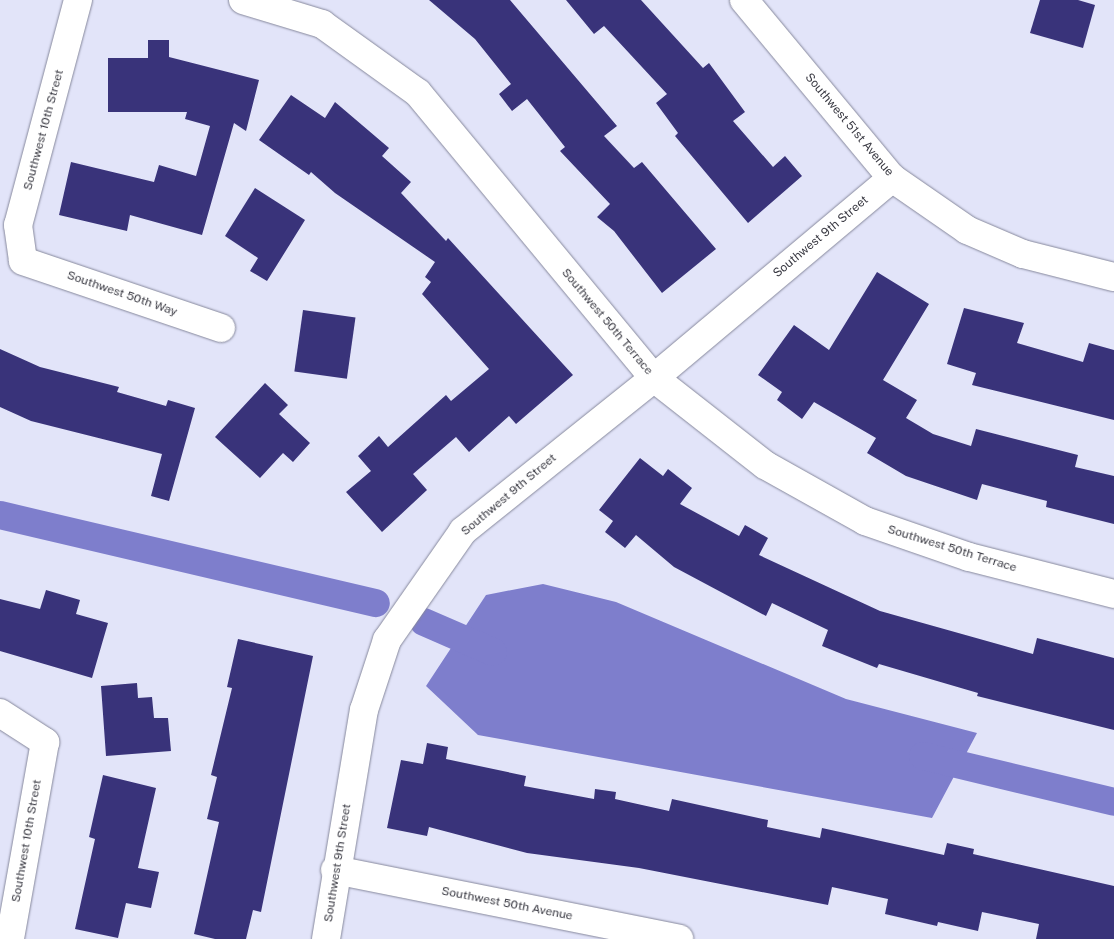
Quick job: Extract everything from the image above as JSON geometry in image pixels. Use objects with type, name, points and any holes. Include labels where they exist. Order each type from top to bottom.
[{"type":"street","name":"Southwest 10th Street","points":[[23,261],[18,225],[78,0]]},
{"type":"street","name":"Southwest 50th Terrace","points":[[243,0],[322,24],[418,93],[654,378],[765,465],[865,521],[969,557],[1114,594]]},
{"type":"street","name":"Southwest 51st Avenue","points":[[744,0],[892,178],[967,230],[1023,254],[1114,277]]},
{"type":"street","name":"Southwest 9th Street","points":[[326,939],[335,870],[364,710],[387,640],[463,531],[654,378],[892,178]]},
{"type":"street","name":"Southwest 50th Way","points":[[23,261],[221,328]]},
{"type":"street","name":"Southwest 10th Street","points":[[0,713],[44,742],[10,939]]},
{"type":"street","name":"Southwest 50th Avenue","points":[[335,870],[679,939]]},
{"type":"shaded area","points":[[543,584],[616,602],[846,699],[977,733],[932,818],[478,735],[426,686],[486,595]]},
{"type":"building","points":[[429,0],[510,0],[617,126],[604,136],[634,168],[642,162],[716,249],[662,293],[614,231],[597,217],[610,204],[560,151],[565,147],[527,99],[512,111],[499,94],[511,84],[475,39]]},
{"type":"building","points":[[566,0],[641,0],[703,68],[709,63],[745,112],[733,121],[773,167],[785,156],[802,176],[748,223],[675,136],[678,133],[656,103],[667,94],[604,26],[594,34]]},
{"type":"building","points":[[1040,0],[1078,0],[1095,5],[1083,48],[1030,33]]},
{"type":"building","points":[[148,40],[169,40],[169,57],[259,80],[246,131],[234,123],[202,235],[130,215],[127,231],[59,215],[71,162],[154,182],[159,165],[196,176],[210,126],[185,119],[187,112],[108,112],[108,58],[148,58]]},
{"type":"building","points":[[291,95],[325,118],[335,102],[389,148],[382,156],[411,182],[401,193],[446,241],[448,238],[573,375],[516,424],[509,416],[469,452],[456,437],[413,474],[427,490],[382,532],[346,492],[371,471],[358,456],[379,436],[388,447],[446,395],[451,401],[489,369],[422,294],[431,282],[425,277],[435,262],[335,193],[311,172],[309,175],[259,140]]},
{"type":"building","points":[[255,188],[305,220],[267,281],[250,271],[258,258],[225,236]]},
{"type":"building","points":[[877,272],[929,304],[883,380],[917,400],[906,418],[933,434],[971,446],[976,429],[1078,455],[1075,467],[1114,476],[1114,524],[1046,507],[1047,501],[982,484],[977,500],[906,476],[867,453],[876,438],[814,402],[802,419],[777,400],[782,392],[758,375],[794,325],[829,350]]},
{"type":"building","points":[[964,308],[1024,323],[1017,343],[1083,362],[1089,343],[1114,350],[1114,420],[972,385],[976,373],[947,364]]},
{"type":"building","points":[[303,310],[355,317],[347,379],[294,371]]},
{"type":"building","points":[[0,349],[40,367],[119,387],[117,392],[166,406],[168,400],[195,408],[169,501],[151,496],[162,454],[31,421],[0,407]]},
{"type":"building","points":[[265,383],[288,405],[279,414],[310,443],[293,462],[283,453],[260,478],[215,437]]},
{"type":"building","points":[[640,458],[663,476],[668,469],[692,488],[680,504],[739,536],[745,525],[768,538],[759,555],[880,611],[1033,654],[1037,638],[1114,658],[1114,730],[977,696],[978,693],[879,664],[877,668],[822,646],[828,630],[772,603],[766,616],[674,567],[636,535],[625,548],[605,532],[613,521],[599,510]]},
{"type":"building","points":[[46,590],[80,600],[76,614],[108,623],[92,678],[0,651],[0,599],[40,609]]},
{"type":"building","points":[[238,639],[313,656],[261,912],[253,910],[246,939],[215,939],[194,934],[219,822],[207,819],[217,777],[211,775],[232,688],[227,687]]},
{"type":"building","points":[[137,683],[138,698],[152,697],[154,718],[168,718],[171,751],[106,756],[101,686]]},
{"type":"building","points":[[427,743],[448,747],[446,759],[526,776],[524,786],[594,799],[595,789],[616,792],[615,799],[669,811],[672,799],[768,820],[767,827],[820,838],[822,828],[944,855],[947,843],[974,849],[973,854],[1114,886],[1114,939],[1036,939],[1039,924],[982,912],[978,931],[938,922],[937,926],[885,914],[888,899],[832,887],[828,905],[639,868],[527,853],[429,827],[427,836],[387,828],[401,760],[423,764]]},
{"type":"building","points":[[103,775],[156,788],[138,868],[159,872],[151,908],[126,903],[118,938],[75,929],[95,839],[89,837]]},
{"type":"waterway","points":[[0,515],[376,603]]},
{"type":"waterway","points":[[424,622],[493,652]]},
{"type":"waterway","points":[[923,756],[1114,802]]}]
